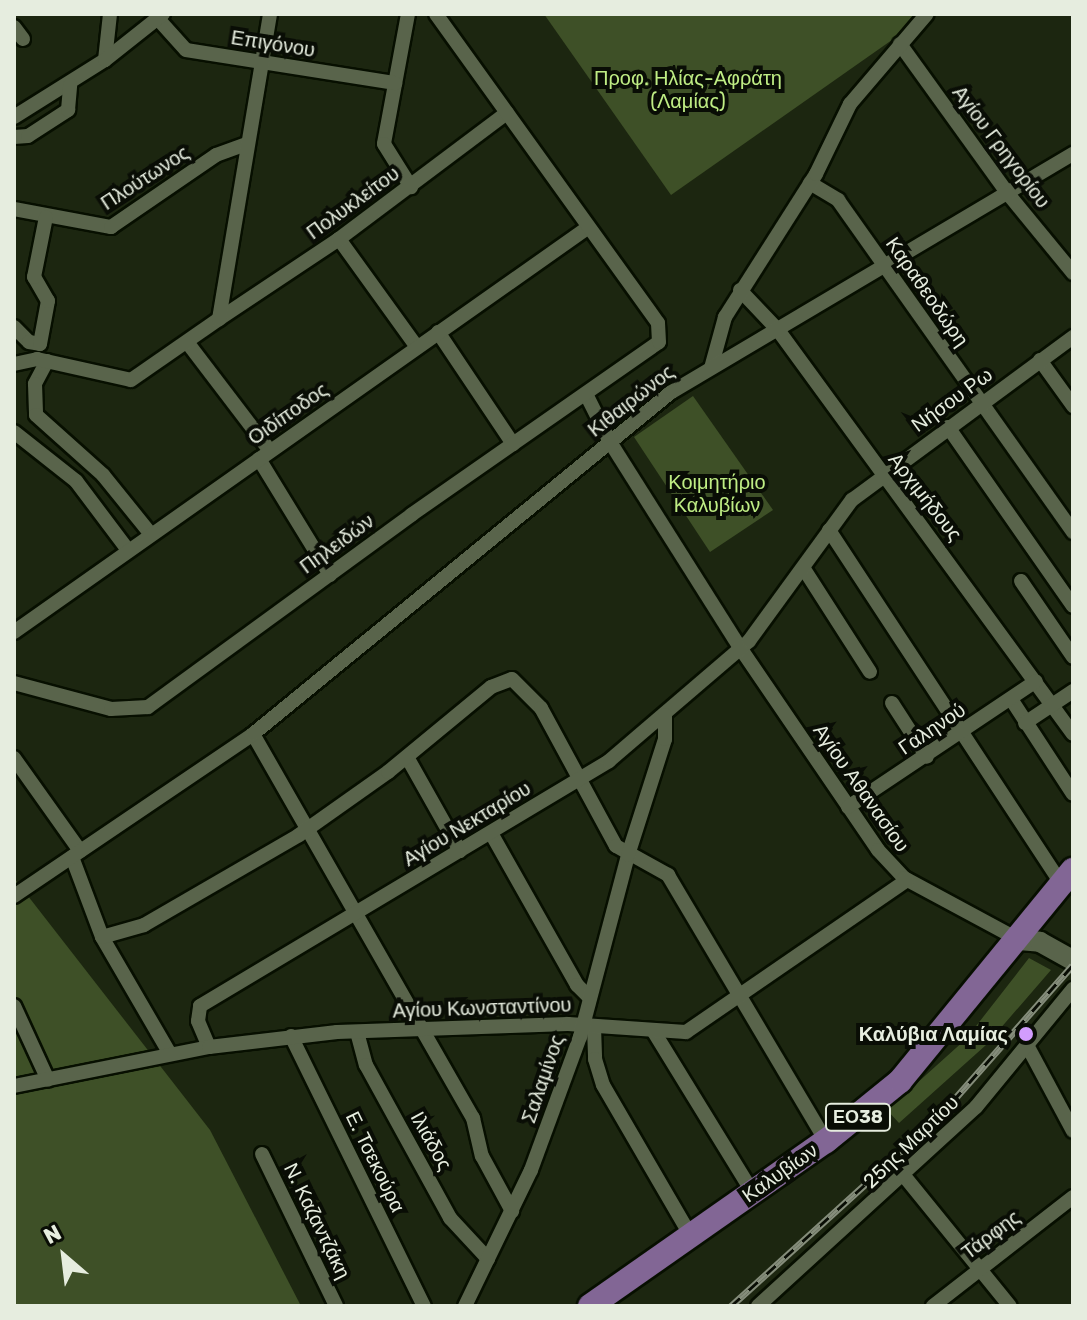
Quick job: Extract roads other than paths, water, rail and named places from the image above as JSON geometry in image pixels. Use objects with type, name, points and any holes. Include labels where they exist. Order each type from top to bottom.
[{"type":"main road","name":"Καλυβίων","points":[[590,1306],[826,1141],[908,1073],[1068,878]]},
{"type":"street","points":[[105,60],[110,14]]},
{"type":"street","points":[[17,357],[131,380],[219,319],[270,14]]},
{"type":"street","points":[[408,14],[384,144],[411,187]]},
{"type":"street","points":[[436,14],[586,229]]},
{"type":"street","points":[[711,368],[717,333],[740,290],[810,183],[850,104],[927,14]]},
{"type":"street","points":[[14,117],[70,85],[161,17]]},
{"type":"street","name":"Επιγόνου","points":[[161,17],[186,50],[395,83]]},
{"type":"street","name":"Αγίου Γρηγορίου","points":[[900,44],[1009,195],[1073,273]]},
{"type":"street","points":[[14,137],[28,136],[68,110],[70,85]]},
{"type":"street","name":"Πολυκλείτου","points":[[219,319],[339,239],[507,113]]},
{"type":"street","name":"Πλούτωνος","points":[[14,209],[94,228],[121,223],[216,155],[247,144]]},
{"type":"street","name":"Κιθαιρώνος","points":[[14,896],[253,734],[610,442],[711,368],[886,268],[1073,154]]},
{"type":"street","name":"Καραθεοδώρη","points":[[810,183],[832,193],[1073,532]]},
{"type":"street","points":[[14,327],[29,342],[40,344],[48,301],[34,277],[46,217]]},
{"type":"street","name":"Οιδίποδος","points":[[14,632],[150,533],[586,229]]},
{"type":"street","name":"Πηλειδών","points":[[14,683],[111,709],[148,707],[513,444],[650,350],[662,336],[586,229]]},
{"type":"street","points":[[339,239],[417,347]]},
{"type":"street","name":"Αρχιμήδους","points":[[740,290],[778,330],[1073,734]]},
{"type":"street","points":[[438,332],[513,444]]},
{"type":"street","name":"Νήσου Ρω","points":[[741,649],[804,569],[852,500],[1073,337]]},
{"type":"street","points":[[187,342],[264,455],[330,575]]},
{"type":"street","points":[[1040,360],[1073,406]]},
{"type":"street","points":[[47,361],[35,384],[36,415],[103,475],[150,533]]},
{"type":"street","name":"Αγίου Αθανασίου","points":[[586,394],[610,442],[741,649],[848,807],[907,880],[1019,940]]},
{"type":"street","points":[[948,427],[1073,606]]},
{"type":"street","points":[[14,432],[76,481],[128,550]]},
{"type":"street","points":[[829,530],[962,733],[1068,878]]},
{"type":"street","points":[[804,569],[870,672]]},
{"type":"street","points":[[1021,581],[1073,657]]},
{"type":"street","name":"Αγίου Νεκταρίου","points":[[209,1047],[197,1010],[580,782],[665,715],[741,649]]},
{"type":"street","points":[[102,937],[144,925],[307,830],[407,757],[491,687],[512,679],[541,708],[616,846],[628,855],[667,872],[826,1141]]},
{"type":"street","name":"Γαληνού","points":[[848,807],[927,757],[1036,681]]},
{"type":"street","points":[[1025,723],[1073,691]]},
{"type":"street","points":[[1011,699],[1073,794]]},
{"type":"street","points":[[892,703],[927,757]]},
{"type":"street","name":"Σαλαμίνος","points":[[465,1306],[512,1211],[588,1026],[589,997],[628,855],[665,739],[665,715]]},
{"type":"street","points":[[253,734],[473,1118],[482,1156],[512,1211]]},
{"type":"street","points":[[407,757],[460,851]]},
{"type":"street","points":[[14,758],[76,854],[102,937],[170,1054]]},
{"type":"street","points":[[491,833],[577,985],[589,997]]},
{"type":"street","name":"Αγίου Κωνσταντίνου","points":[[14,1086],[170,1054],[291,1036],[424,1028],[588,1026],[654,1032],[692,1031],[907,880]]},
{"type":"street","points":[[1019,940],[1040,942],[1073,960]]},
{"type":"street","name":"25ης Μαρτίου","points":[[758,1306],[905,1177],[976,1107],[1073,989]]},
{"type":"street","points":[[14,1006],[48,1080]]},
{"type":"street","points":[[588,1026],[603,1085],[691,1236]]},
{"type":"street","name":"Ιλιάδος","points":[[357,1032],[366,1065],[450,1218],[488,1259]]},
{"type":"street","points":[[654,1032],[753,1193]]},
{"type":"street","name":"Ε. Τσεκούρα","points":[[291,1036],[424,1306]]},
{"type":"street","points":[[1028,1047],[1073,1131]]},
{"type":"street","name":"Ν. Καζαντζάκη","points":[[262,1154],[336,1306]]},
{"type":"street","points":[[905,1177],[1010,1306]]},
{"type":"street","name":"Τάρφης","points":[[933,1306],[1073,1197]]},
{"type":"railway","points":[[731,1306],[937,1119],[1073,965]]},
{"type":"place","name":"Καλύβια Λαμίας","points":[[1026,1034]]},
{"type":"park label","name":"Προφ. Ηλίας-Αφράτη (Λαμίας)","points":[[688,90]]},
{"type":"park label","name":"Κοιμητήριο Καλυβίων","points":[[717,494]]}]
